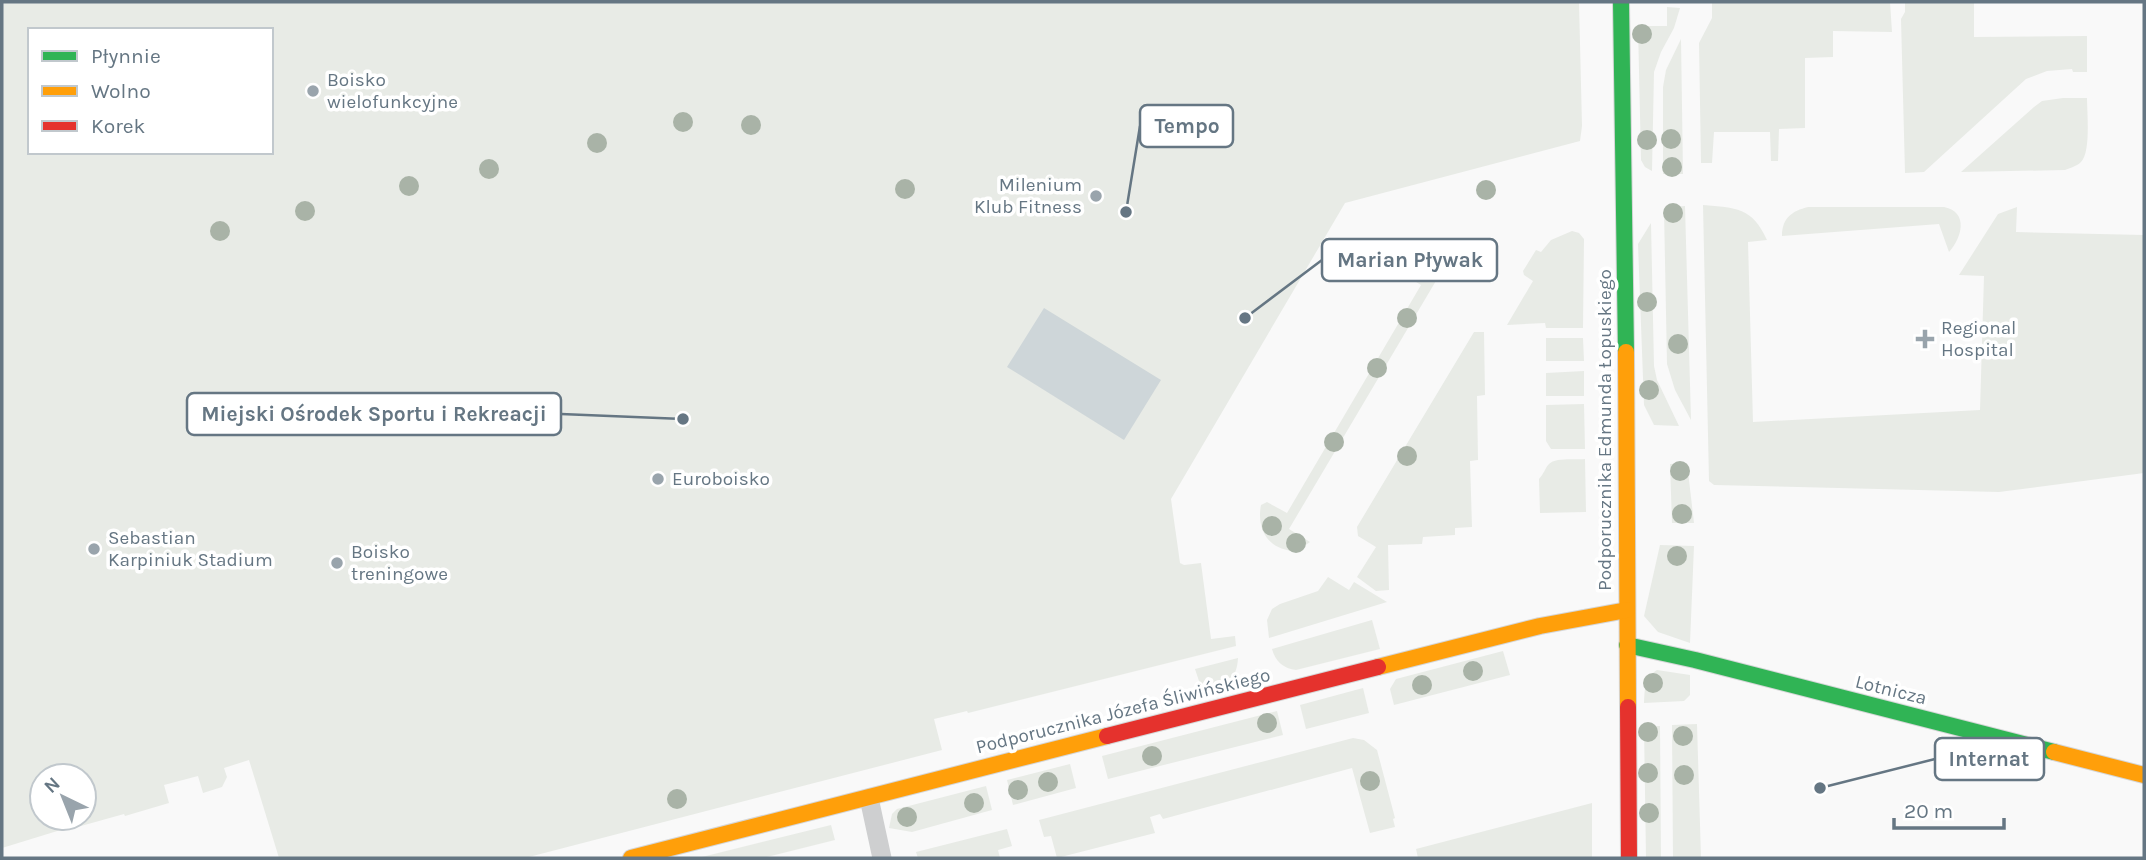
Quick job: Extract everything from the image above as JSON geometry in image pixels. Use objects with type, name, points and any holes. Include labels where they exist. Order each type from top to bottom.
[{"type":"street","name":"Podporucznika Edmunda Łopuskiego","points":[[1621,2],[1625,194],[1629,858]]},
{"type":"street","name":"Podporucznika Józefa Śliwińskiego","points":[[631,858],[1540,626],[1627,610]]},
{"type":"street","name":"Lotnicza","points":[[1627,646],[1695,660],[2144,775]]},
{"type":"lane","points":[[869,798],[882,858]]},
{"type":"shaded area","points":[[2,2],[1579,2],[1582,126],[1580,141],[1345,203],[1171,499],[1180,563],[1201,563],[1211,639],[1235,636],[1236,646],[968,713],[967,711],[934,719],[942,750],[525,858],[279,858],[249,760],[224,768],[227,777],[222,787],[203,793],[198,776],[164,785],[169,803],[125,816],[124,814],[98,821],[98,762],[28,762],[28,832],[54,832],[2,848]]},
{"type":"shaded area","points":[[1712,2],[1890,2],[1892,32],[1833,31],[1833,57],[1805,58],[1805,128],[1779,129],[1778,161],[1771,161],[1770,132],[1714,132],[1712,163],[1701,163],[1699,43],[1712,18]]},
{"type":"shaded area","points":[[1905,2],[1974,2],[1974,37],[2087,36],[2087,72],[2073,72],[2072,69],[2047,71],[2026,79],[1924,172],[1905,173],[1901,19],[1905,12]]},
{"type":"shaded area","points":[[1667,7],[1680,8],[1654,72],[1652,171],[1645,167],[1641,160],[1638,26],[1667,26]]},
{"type":"shaded area","points":[[1681,39],[1683,174],[1663,174],[1663,87],[1666,70]]},
{"type":"shaded area","points":[[2087,98],[2086,150],[2079,163],[2065,170],[1961,172],[2042,101]]},
{"type":"shaded area","points":[[1703,205],[1742,211],[1755,221],[1767,240],[1748,242],[1753,422],[1980,410],[1984,276],[1959,275],[1998,214],[2017,207],[2016,232],[2144,235],[2144,473],[1999,492],[1714,485],[1709,481]]},
{"type":"shaded area","points":[[1685,206],[1691,420],[1675,390],[1667,364],[1664,210]]},
{"type":"shaded area","points":[[1808,207],[1944,207],[1957,214],[1960,233],[1949,252],[1939,224],[1782,236],[1789,216]]},
{"type":"shaded area","points":[[1651,223],[1654,366],[1657,380],[1679,426],[1654,425],[1644,405],[1638,244]]},
{"type":"shaded area","points":[[1572,231],[1579,233],[1584,239],[1583,328],[1546,328],[1545,323],[1507,325],[1533,281],[1524,275],[1523,271],[1536,250],[1541,252],[1551,240]]},
{"type":"shaded area","points":[[1459,252],[1469,261],[1468,275],[1460,279],[1443,269],[1289,529],[1310,542],[1297,551],[1272,543],[1263,531],[1261,505],[1267,502],[1287,513],[1421,285],[1403,274],[1401,268]]},
{"type":"shaded area","points":[[1044,308],[1161,380],[1124,440],[1007,367]]},
{"type":"shaded area","points":[[1474,332],[1484,332],[1485,395],[1477,396],[1478,460],[1470,461],[1472,527],[1455,528],[1455,535],[1423,537],[1422,544],[1388,545],[1389,590],[1376,591],[1357,577],[1376,547],[1358,536],[1357,527]]},
{"type":"shaded area","points":[[1546,338],[1583,338],[1584,361],[1546,361]]},
{"type":"shaded area","points":[[1584,371],[1584,396],[1546,396],[1546,373]]},
{"type":"shaded area","points":[[1584,404],[1585,449],[1551,449],[1546,441],[1546,405]]},
{"type":"shaded area","points":[[1585,459],[1586,512],[1540,513],[1539,479],[1548,466],[1556,460]]},
{"type":"shaded area","points":[[1687,463],[1694,523],[1672,523],[1670,464]]},
{"type":"shaded area","points":[[1660,545],[1694,546],[1690,643],[1658,632],[1644,616]]},
{"type":"shaded area","points":[[1328,577],[1349,590],[1354,582],[1387,602],[1269,638],[1267,620],[1272,609],[1318,591]]},
{"type":"shaded area","points":[[1372,620],[1380,649],[1296,670],[1281,664],[1272,649]]},
{"type":"shaded area","points":[[1503,651],[1510,675],[1394,705],[1390,689],[1396,679]]},
{"type":"shaded area","points":[[1238,658],[1236,671],[1226,684],[1210,693],[1202,690],[1195,669]]},
{"type":"shaded area","points":[[1657,670],[1690,675],[1690,695],[1684,701],[1644,703],[1647,680]]},
{"type":"shaded area","points":[[1363,688],[1369,713],[1306,729],[1300,705]]},
{"type":"shaded area","points":[[1277,711],[1283,735],[1108,779],[1102,756]]},
{"type":"shaded area","points":[[1697,724],[1701,858],[1673,858],[1672,725]]},
{"type":"shaded area","points":[[1644,726],[1660,726],[1661,858],[1646,858]]},
{"type":"shaded area","points":[[1353,738],[1364,740],[1377,750],[1395,827],[1370,833],[1352,768],[1163,819],[1160,814],[1150,817],[1155,833],[1057,858],[1051,836],[1044,837],[1039,820]]},
{"type":"shaded area","points":[[1070,764],[1076,788],[1013,805],[1007,780]]},
{"type":"shaded area","points":[[986,786],[992,810],[912,832],[889,828],[892,814],[897,809]]},
{"type":"shaded area","points":[[1592,803],[1592,858],[1418,858],[1416,849]]},
{"type":"shaded area","points":[[831,825],[835,840],[763,858],[698,858]]},
{"type":"shaded area","points":[[1007,829],[1012,846],[998,850],[1000,858],[918,858],[916,852]]},
{"type":"traffic: fast","points":[[1621,2],[1626,352]]},
{"type":"traffic: fast","points":[[1627,645],[2054,752]]},
{"type":"traffic: slow","points":[[1626,352],[1628,707]]},
{"type":"traffic: slow","points":[[1378,667],[1540,626],[1627,610]]},
{"type":"traffic: slow","points":[[631,858],[1107,736]]},
{"type":"traffic: slow","points":[[2054,752],[2144,775]]},
{"type":"traffic: jam","points":[[1107,736],[1378,667]]},
{"type":"traffic: jam","points":[[1628,707],[1629,858]]},
{"type":"place","name":"Boisko wielofunkcyjne","points":[[313,91]]},
{"type":"place","name":"Milenium Klub Fitness","points":[[1096,196]]},
{"type":"place","name":"Tempo","points":[[1126,212]]},
{"type":"place","name":"Marian Pływak","points":[[1245,318]]},
{"type":"place","name":"Regional Hospital","points":[[1925,339]]},
{"type":"place","name":"Miejski Ośrodek Sportu i Rekreacji","points":[[683,419]]},
{"type":"place","name":"Euroboisko","points":[[658,479]]},
{"type":"place","name":"Sebastian Karpiniuk Stadium","points":[[94,549]]},
{"type":"place","name":"Boisko treningowe","points":[[337,563]]},
{"type":"place","name":"Internat","points":[[1820,788]]}]
